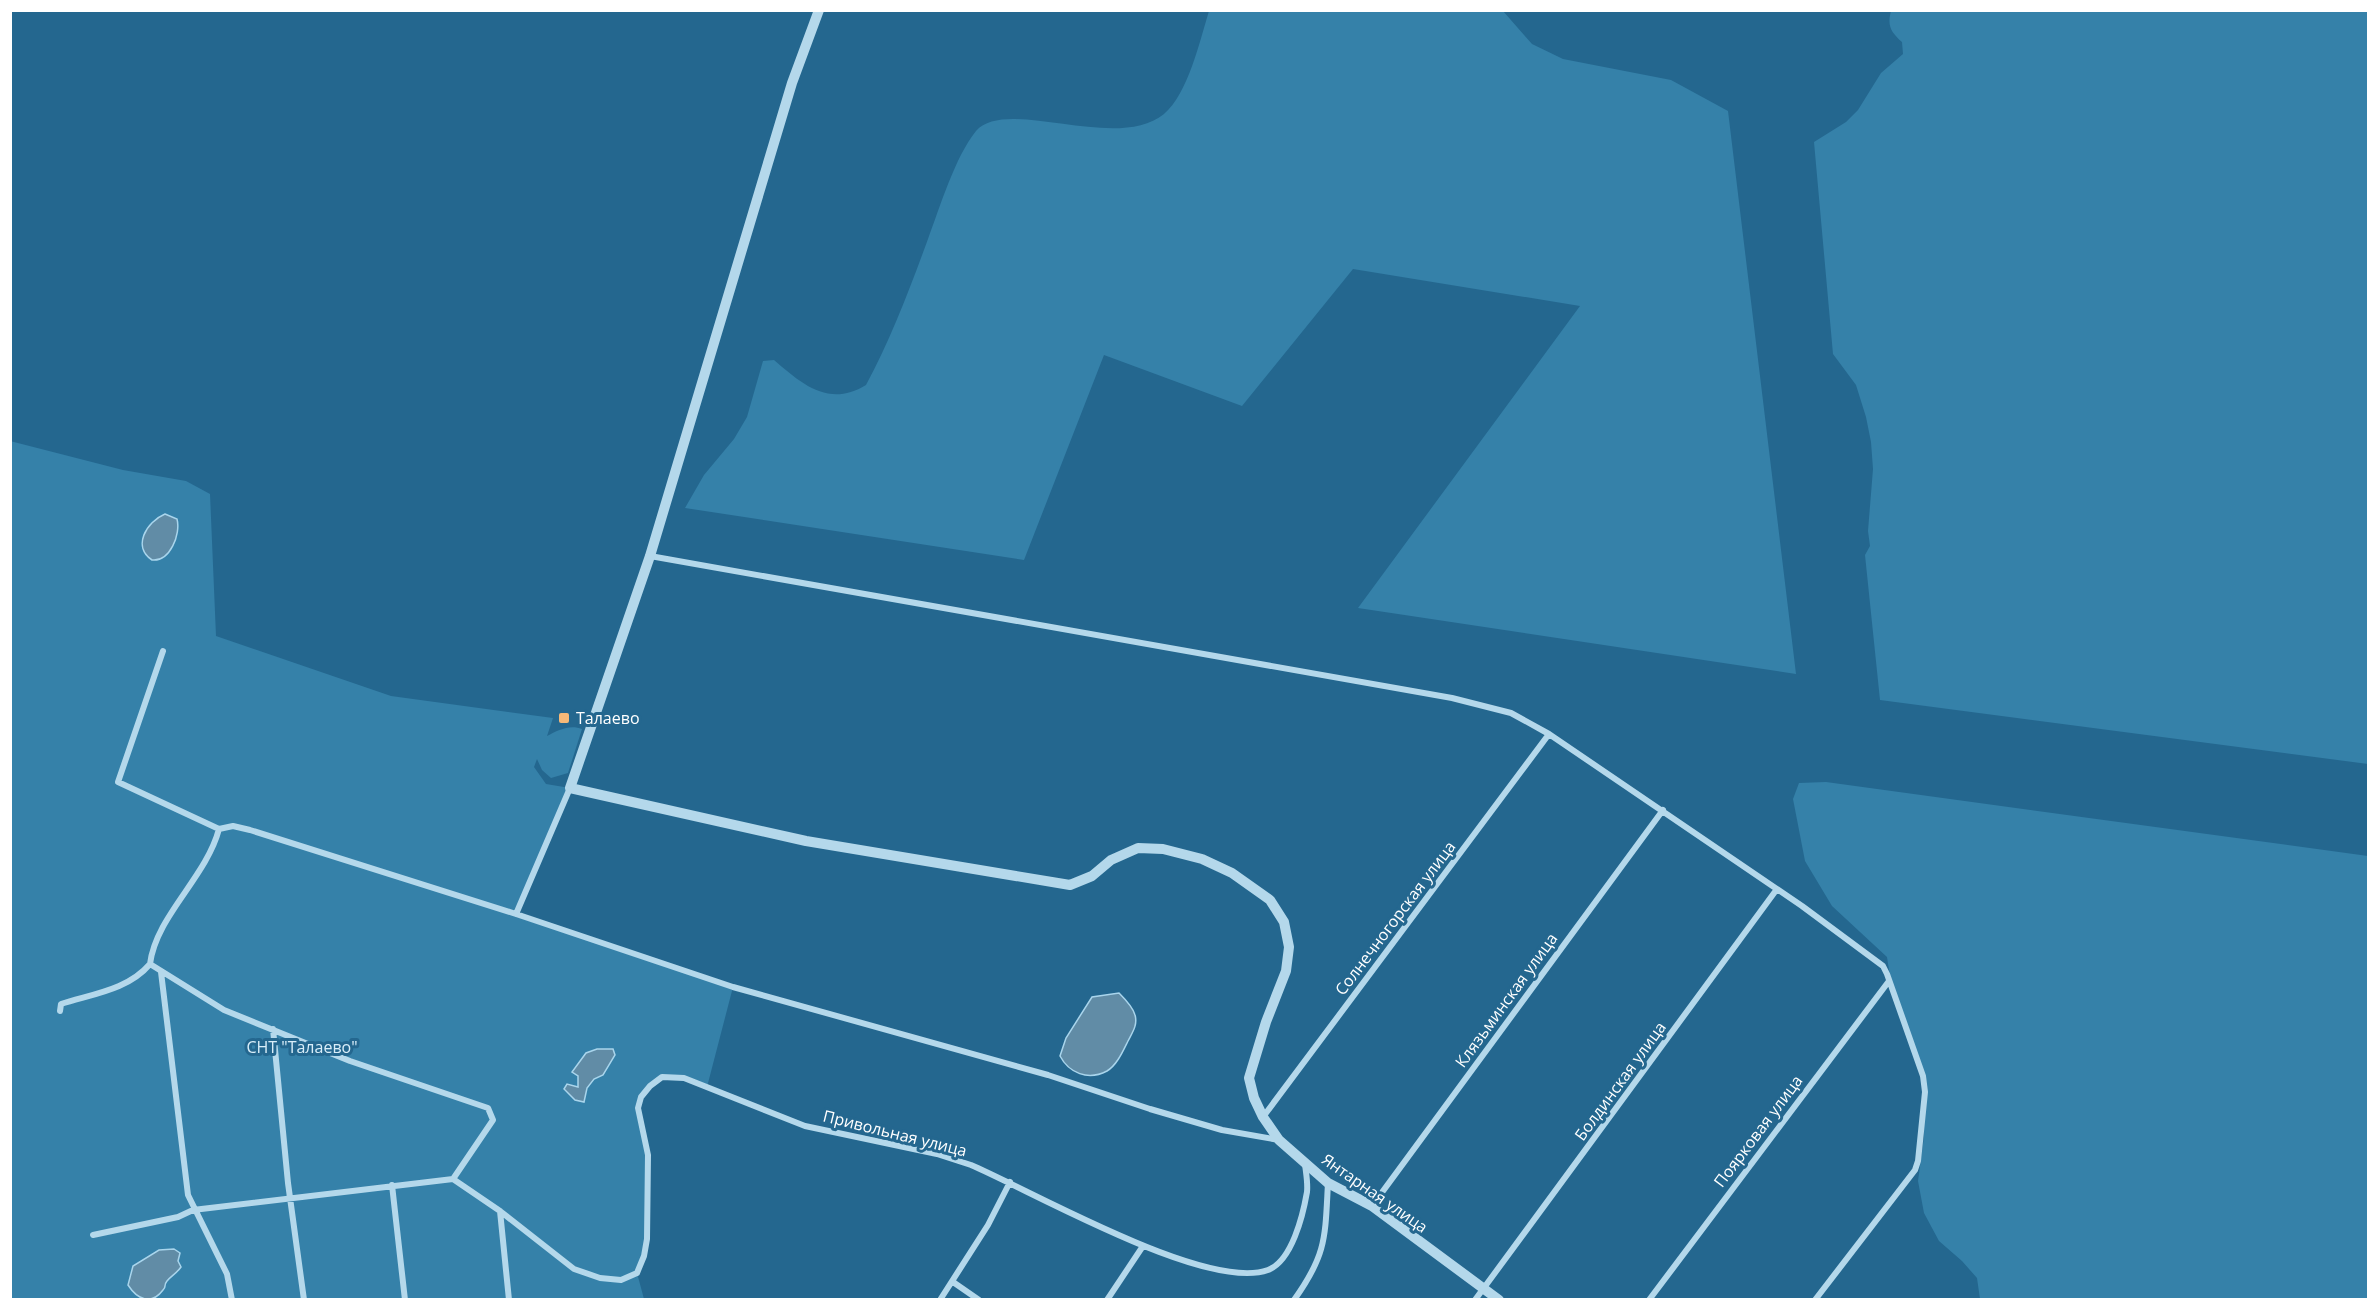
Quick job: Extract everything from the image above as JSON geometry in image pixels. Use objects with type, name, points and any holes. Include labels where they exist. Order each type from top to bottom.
[{"type":"street","points":[[516,914],[570,788],[650,556],[792,84],[819,10]]},
{"type":"street","points":[[650,556],[1452,698],[1511,713],[1550,734],[1777,889],[1883,966],[1923,1076],[1926,1092],[1918,1161],[1915,1170],[1815,1299]]},
{"type":"street","points":[[163,651],[118,782],[219,829],[233,826],[250,830],[516,914],[733,987],[1048,1074],[1150,1109],[1222,1130],[1280,1140]]},
{"type":"street","name":"Солнечногорская улица","points":[[1263,1117],[1550,734]]},
{"type":"street","name":"Янтарная улица","points":[[570,788],[806,841],[1070,885],[1092,876],[1111,860],[1138,848],[1184,854],[1232,873],[1270,900],[1284,922],[1289,947],[1286,971],[1266,1022],[1250,1078],[1254,1098],[1263,1117],[1280,1140],[1328,1183],[1372,1206],[1499,1299]]},
{"type":"street","name":"Клязьминская улица","points":[[1372,1206],[1663,810]]},
{"type":"street","points":[[60,1011],[61,1004],[117,988],[144,972],[150,964],[155,943],[198,877],[219,829]]},
{"type":"street","name":"Болдинская улица","points":[[1476,1299],[1777,889]]},
{"type":"street","points":[[150,964],[224,1010],[350,1061],[488,1108],[493,1120],[489,1130],[453,1179]]},
{"type":"street","points":[[161,972],[188,1195],[193,1210],[208,1232],[220,1258],[232,1299]]},
{"type":"street","name":"Поярковая улица","points":[[1649,1299],[1889,981]]},
{"type":"street","points":[[273,1029],[304,1299]]},
{"type":"street","name":"Привольная улица","points":[[500,1211],[574,1269],[600,1278],[621,1280],[637,1273],[642,1266],[647,1239],[648,1155],[639,1108],[641,1097],[662,1077],[684,1078],[805,1126],[937,1154],[1010,1182],[1181,1262],[1213,1269],[1247,1273],[1270,1269],[1282,1260],[1299,1221],[1308,1189],[1304,1161]]},
{"type":"street","points":[[93,1235],[178,1217],[193,1210],[453,1179],[500,1211],[509,1299]]},
{"type":"street","points":[[940,1299],[988,1225],[1010,1182]]},
{"type":"street","points":[[1294,1299],[1314,1272],[1325,1240],[1328,1183]]},
{"type":"street","points":[[392,1185],[405,1299]]},
{"type":"street","points":[[1107,1299],[1143,1246]]},
{"type":"street","points":[[953,1282],[979,1299]]},
{"type":"green space","points":[[1209,11],[1503,11],[1532,44],[1563,59],[1671,80],[1728,111],[1796,674],[1358,608],[1580,306],[1353,269],[1242,406],[1104,355],[1024,560],[685,508],[704,475],[734,439],[747,417],[763,361],[774,360],[806,385],[828,394],[853,392],[866,385],[900,313],[961,154],[976,131],[991,122],[1012,119],[1119,128],[1143,124],[1164,114],[1180,94],[1197,51]]},
{"type":"green space","points":[[1891,11],[2368,11],[2368,764],[1880,700],[1865,555],[1870,546],[1868,531],[1873,469],[1871,442],[1856,385],[1833,354],[1814,142],[1846,122],[1858,110],[1881,73],[1903,54],[1902,42],[1890,25]]},
{"type":"green space","name":"СНТ \"Талаево\"","points":[[10,441],[123,470],[186,481],[210,494],[216,636],[391,696],[553,718],[547,736],[569,727],[582,729],[568,773],[551,778],[542,770],[537,759],[534,767],[546,784],[570,788],[516,914],[733,987],[707,1087],[684,1078],[662,1077],[650,1086],[639,1108],[647,1143],[647,1239],[637,1273],[644,1299],[11,1299]]},
{"type":"green space","points":[[1826,782],[2368,856],[2368,1299],[1980,1299],[1977,1278],[1939,1241],[1924,1213],[1918,1181],[1924,1137],[1924,1083],[1891,983],[1887,957],[1832,906],[1805,861],[1793,799],[1799,783]]},
{"type":"shaded area","points":[[165,514],[177,519],[176,539],[164,557],[152,560],[146,555],[142,542],[147,529]]},
{"type":"shaded area","points":[[1119,993],[1131,1006],[1136,1022],[1119,1058],[1111,1068],[1100,1074],[1086,1075],[1074,1071],[1060,1056],[1066,1038],[1092,997]]},
{"type":"shaded area","points":[[597,1049],[613,1049],[615,1055],[603,1075],[594,1079],[587,1088],[584,1102],[575,1100],[564,1089],[567,1084],[578,1087],[578,1076],[572,1072],[586,1053]]},
{"type":"shaded area","points":[[174,1249],[180,1253],[178,1261],[181,1267],[167,1281],[164,1289],[154,1298],[149,1299],[136,1294],[128,1285],[133,1266],[159,1250]]},
{"type":"place","name":"Талаево","points":[[564,718]]}]
